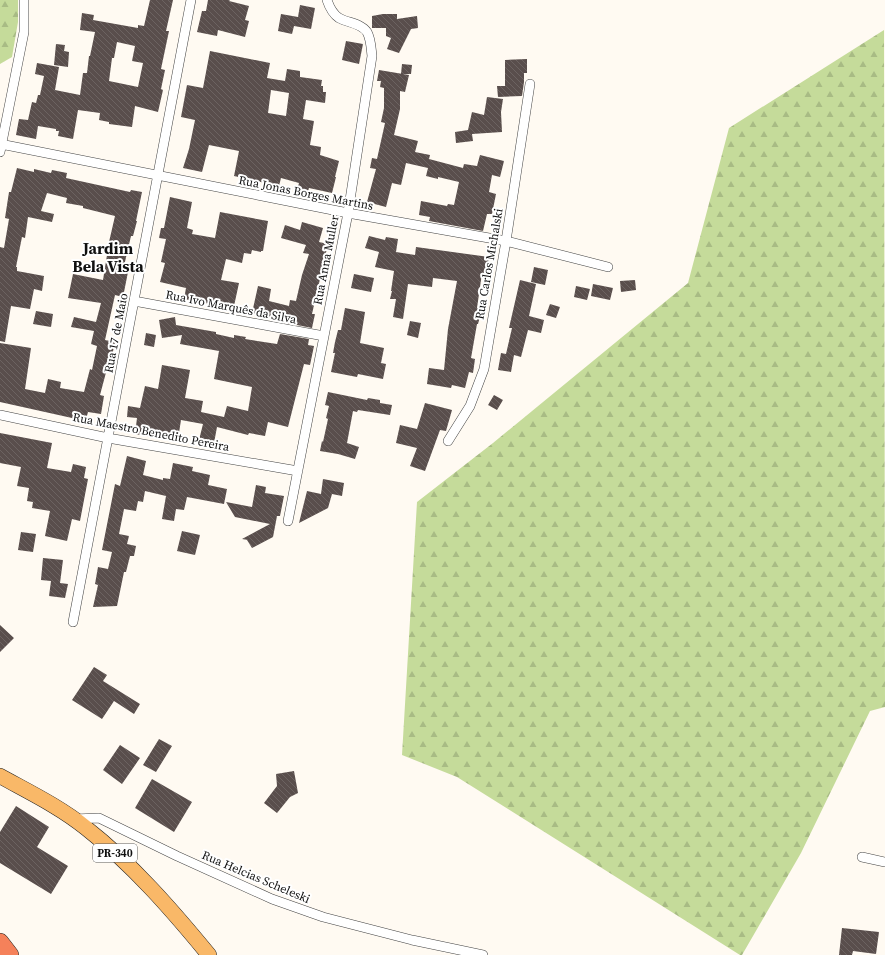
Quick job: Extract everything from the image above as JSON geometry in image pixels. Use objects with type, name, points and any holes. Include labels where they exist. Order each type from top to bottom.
[{"type":"highway","points":[[0,942],[10,955]]},
{"type":"main road","name":"PR-340","points":[[0,776],[86,827],[124,861],[181,921],[209,955]]},
{"type":"street","points":[[1,147],[24,32],[24,0]]},
{"type":"street","name":"Rua 17 de Maio","points":[[73,622],[191,0]]},
{"type":"street","name":"Rua Anna Muller","points":[[288,521],[348,213],[372,56],[371,45],[366,31],[360,26],[338,17],[330,7],[327,0]]},
{"type":"street","name":"Rua Carlos Michalski","points":[[448,441],[470,406],[484,369],[506,241],[530,84]]},
{"type":"street","name":"Rua Jonas Borges Martins","points":[[1,147],[348,213],[506,241],[608,267]]},
{"type":"street","name":"Rua Ivo Marquês da Silva","points":[[134,301],[324,336]]},
{"type":"street","name":"Rua Maestro Benedito Pereira","points":[[0,415],[108,438],[298,471]]},
{"type":"street","name":"Rua Helcias Scheleski","points":[[73,819],[99,818],[177,856],[272,899],[323,917],[412,940],[483,955]]},
{"type":"street","points":[[862,857],[885,862]]},
{"type":"green space","points":[[0,0],[18,0],[18,22],[12,57],[0,64]]},
{"type":"green space","points":[[884,30],[885,707],[870,711],[801,853],[742,955],[740,955],[457,777],[402,755],[417,502],[493,443],[688,283],[729,128]]},
{"type":"building","points":[[150,0],[173,0],[166,31],[169,31],[161,69],[165,70],[161,89],[163,90],[158,112],[135,106],[132,127],[109,124],[109,122],[99,120],[100,113],[78,110],[73,139],[58,136],[59,131],[56,131],[56,129],[38,126],[36,139],[16,135],[19,119],[28,120],[32,102],[36,103],[38,95],[40,95],[44,76],[35,74],[37,63],[59,67],[55,90],[80,95],[83,73],[87,73],[89,56],[95,32],[80,30],[82,13],[94,15],[93,20],[138,28],[138,25],[144,26]],"holes":[[[117,42],[135,46],[132,61],[143,63],[138,87],[109,81],[112,58],[114,58]]]},
{"type":"building","points":[[208,0],[230,0],[229,1],[249,6],[245,20],[249,21],[245,37],[218,30],[217,36],[197,32],[202,11],[206,11]]},
{"type":"building","points":[[300,5],[315,8],[311,29],[294,26],[292,34],[278,31],[281,14],[298,17]]},
{"type":"building","points":[[397,14],[397,19],[417,16],[418,28],[411,29],[399,53],[387,49],[391,38],[386,36],[386,28],[372,28],[372,16]]},
{"type":"building","points":[[346,41],[363,44],[359,64],[342,60]]},
{"type":"building","points":[[56,44],[65,45],[64,51],[69,52],[68,67],[54,65]]},
{"type":"building","points":[[210,51],[270,63],[267,78],[285,81],[287,69],[300,71],[300,77],[322,80],[321,86],[323,86],[323,92],[326,92],[325,103],[306,100],[303,119],[314,121],[310,145],[321,147],[320,155],[339,161],[332,193],[309,188],[307,195],[296,193],[299,183],[281,178],[279,186],[234,176],[239,151],[209,145],[202,172],[183,168],[189,149],[195,120],[181,117],[187,85],[203,88]],"holes":[[[271,90],[289,93],[286,116],[268,113]]]},
{"type":"building","points":[[527,59],[527,73],[524,73],[522,96],[498,97],[497,86],[505,86],[505,60]]},
{"type":"building","points":[[402,64],[412,65],[411,74],[401,74]]},
{"type":"building","points":[[379,70],[409,75],[405,92],[400,91],[400,109],[394,135],[418,141],[415,152],[430,155],[429,159],[463,168],[464,164],[477,166],[480,155],[504,161],[500,177],[492,175],[489,192],[496,194],[492,214],[487,214],[483,231],[429,221],[430,217],[419,215],[421,201],[447,206],[448,204],[454,205],[459,182],[426,176],[428,168],[406,163],[401,185],[392,183],[386,207],[367,202],[376,169],[370,168],[372,158],[377,159],[385,123],[381,122],[384,108],[384,88],[380,87],[381,81],[377,81]]},
{"type":"building","points":[[487,97],[503,99],[501,112],[502,132],[472,134],[473,141],[456,143],[455,132],[468,130],[472,112],[484,115]]},
{"type":"building","points":[[17,168],[34,172],[34,169],[51,173],[52,170],[67,173],[66,178],[130,192],[131,190],[142,192],[137,221],[133,236],[131,236],[124,266],[129,267],[123,297],[115,295],[105,340],[115,342],[110,365],[108,365],[100,395],[104,396],[101,414],[88,412],[85,423],[72,418],[0,402],[0,343],[31,348],[25,389],[45,393],[48,379],[61,382],[60,388],[84,392],[90,369],[92,370],[97,346],[91,344],[94,331],[71,327],[74,317],[96,322],[101,303],[68,298],[73,274],[103,280],[106,255],[115,216],[83,208],[83,206],[66,203],[67,198],[47,193],[41,211],[54,214],[52,222],[28,217],[25,238],[22,237],[16,267],[17,271],[44,276],[42,291],[34,289],[30,309],[11,306],[5,342],[0,341],[0,247],[4,248],[9,219],[5,218],[9,192],[11,192]]},
{"type":"building","points":[[170,197],[192,202],[187,228],[193,230],[192,234],[215,238],[220,212],[268,221],[263,251],[252,250],[251,254],[244,253],[242,263],[226,259],[221,280],[239,283],[234,306],[217,302],[216,305],[184,299],[186,288],[160,282],[165,263],[161,262],[166,239],[159,238],[161,228],[164,228]]},
{"type":"building","points":[[302,222],[323,228],[319,242],[328,244],[312,314],[315,314],[312,328],[282,322],[252,313],[258,286],[271,289],[269,301],[289,306],[290,300],[296,301],[309,254],[303,253],[306,245],[281,238],[285,225],[300,230]]},
{"type":"building","points":[[369,236],[385,240],[386,237],[398,239],[396,252],[415,255],[416,247],[489,257],[486,273],[482,273],[477,308],[482,309],[477,324],[471,358],[475,359],[473,373],[469,372],[465,388],[452,385],[451,388],[427,384],[429,368],[444,370],[448,329],[457,281],[433,278],[432,287],[408,284],[403,319],[393,317],[396,299],[390,299],[394,271],[375,267],[379,252],[365,248]]},
{"type":"building","points":[[534,267],[548,270],[545,285],[531,282]]},
{"type":"building","points":[[354,274],[374,278],[371,292],[351,288]]},
{"type":"building","points":[[520,280],[536,284],[529,316],[544,320],[541,333],[528,330],[521,357],[514,355],[511,372],[498,370],[501,353],[506,354],[512,328],[509,328]]},
{"type":"building","points":[[635,280],[636,290],[621,292],[620,281]]},
{"type":"building","points":[[593,284],[613,288],[610,300],[591,296]]},
{"type":"building","points":[[576,286],[590,289],[587,300],[574,297]]},
{"type":"building","points":[[550,304],[560,307],[556,318],[546,315]]},
{"type":"building","points":[[345,308],[365,312],[360,343],[384,348],[381,363],[386,364],[383,379],[358,374],[357,377],[331,372],[335,353],[333,353],[335,342],[338,330],[341,330]]},
{"type":"building","points":[[36,311],[53,314],[51,327],[33,324]]},
{"type":"building","points":[[175,317],[176,325],[216,332],[216,334],[234,338],[234,335],[246,337],[245,339],[277,344],[280,334],[309,339],[308,345],[314,346],[310,365],[304,364],[288,427],[268,422],[265,436],[249,433],[248,435],[217,427],[214,443],[199,440],[203,424],[181,420],[178,439],[153,434],[153,437],[135,434],[137,418],[127,417],[128,406],[140,408],[145,386],[158,389],[162,365],[190,370],[185,398],[203,401],[201,412],[224,417],[227,406],[248,411],[252,387],[214,379],[219,351],[180,344],[182,335],[162,338],[159,320]]},
{"type":"building","points":[[410,321],[421,323],[418,338],[407,335]]},
{"type":"building","points":[[146,333],[156,335],[154,347],[144,345]]},
{"type":"building","points":[[328,392],[367,400],[368,398],[380,400],[380,403],[392,405],[390,415],[358,410],[357,412],[353,411],[347,443],[359,447],[355,459],[320,451],[328,419],[326,418],[329,406],[325,405]]},
{"type":"building","points":[[494,395],[503,400],[497,410],[488,405]]},
{"type":"building","points":[[425,403],[452,410],[446,431],[440,430],[425,471],[410,466],[417,448],[396,443],[400,425],[417,429]]},
{"type":"building","points":[[0,433],[52,443],[47,468],[71,472],[73,464],[86,467],[84,478],[88,479],[80,521],[72,519],[67,541],[45,536],[50,511],[32,508],[33,502],[27,501],[29,488],[17,486],[21,467],[0,463]]},
{"type":"building","points":[[127,456],[146,461],[143,475],[163,480],[163,478],[170,479],[173,463],[193,467],[192,471],[210,475],[208,485],[227,489],[224,504],[187,497],[184,510],[176,509],[174,521],[162,519],[166,496],[145,491],[143,502],[138,501],[136,511],[124,509],[119,534],[129,536],[127,544],[136,546],[134,556],[130,556],[126,572],[124,572],[117,606],[93,607],[98,585],[95,584],[98,567],[108,569],[112,552],[102,550],[115,484],[120,486]]},
{"type":"building","points":[[323,479],[344,483],[342,496],[332,494],[328,508],[299,523],[307,491],[321,494]]},
{"type":"building","points":[[256,485],[266,487],[265,493],[284,496],[280,516],[277,516],[273,537],[252,548],[248,540],[242,539],[270,524],[235,517],[226,502],[252,507]]},
{"type":"building","points":[[182,531],[200,535],[195,555],[177,551]]},
{"type":"building","points":[[21,532],[36,534],[33,552],[18,550]]},
{"type":"building","points":[[43,558],[63,560],[60,583],[68,584],[65,598],[49,596],[51,581],[41,580]]},
{"type":"building","points":[[0,625],[14,638],[0,652]]},
{"type":"building","points":[[94,667],[107,675],[103,681],[140,704],[134,714],[114,701],[102,719],[72,700]]},
{"type":"building","points":[[159,739],[172,746],[156,772],[143,765]]},
{"type":"building","points":[[120,745],[140,758],[122,784],[103,770]]},
{"type":"building","points":[[294,771],[298,793],[290,797],[277,813],[264,803],[277,786],[276,774]]},
{"type":"building","points":[[152,779],[192,802],[174,832],[135,808]]},
{"type":"building","points":[[16,806],[49,827],[37,847],[68,866],[51,894],[0,863],[0,832]]},
{"type":"building","points":[[842,928],[879,932],[876,954],[853,951],[852,955],[839,955]]},
{"type":"district","name":"Jardim Bela Vista","points":[[108,257]]}]
